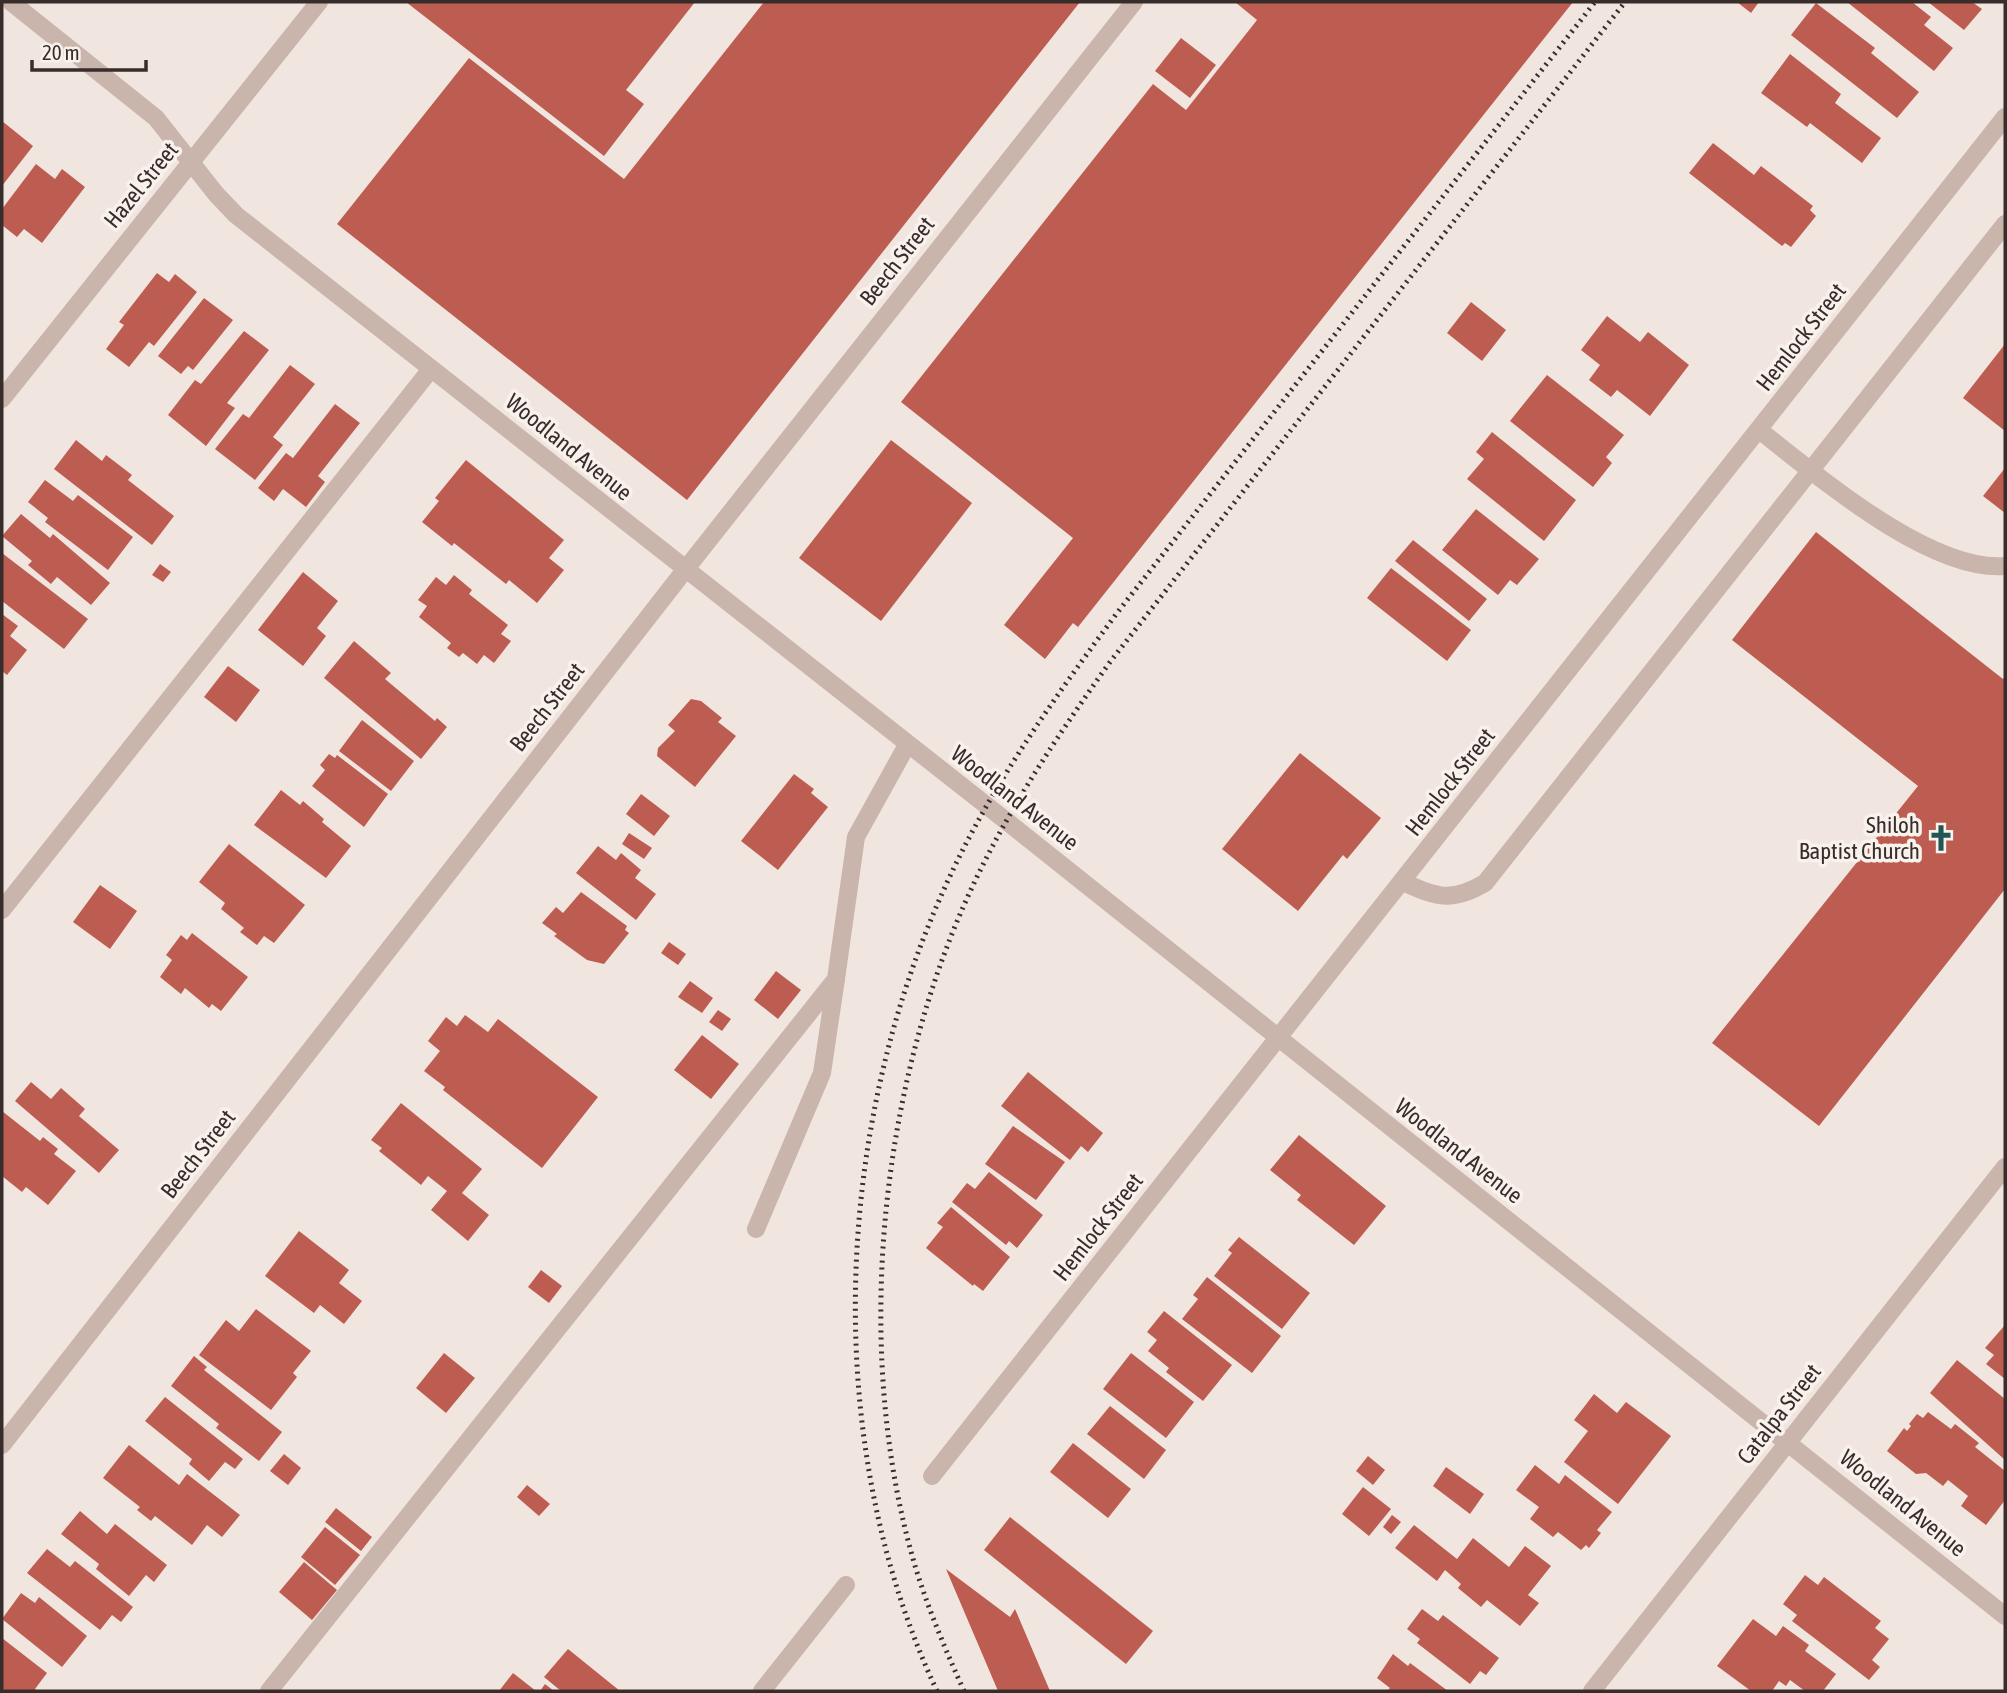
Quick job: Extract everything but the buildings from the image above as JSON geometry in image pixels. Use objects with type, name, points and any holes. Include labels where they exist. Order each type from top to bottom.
[{"type":"street","name":"Woodland Avenue","points":[[11,2],[156,118],[236,215],[1005,820],[2005,1616]]},
{"type":"street","name":"Hazel Street","points":[[2,399],[319,2]]},
{"type":"street","name":"Beech Street","points":[[2,1445],[685,570],[1134,2]]},
{"type":"street","name":"Hemlock Street","points":[[932,1476],[2005,117]]},
{"type":"street","points":[[1402,881],[1437,897],[1467,893],[1485,883],[2005,224]]},
{"type":"street","points":[[2,910],[431,369]]},
{"type":"street","points":[[1759,430],[1847,501],[1955,561],[2005,566]]},
{"type":"street","points":[[756,1229],[822,1073],[856,837],[907,745]]},
{"type":"street","points":[[269,1691],[836,979]]},
{"type":"street","name":"Catalpa Street","points":[[1592,1691],[2005,1167]]},
{"type":"street","points":[[762,1691],[846,1585]]},
{"type":"railway","points":[[937,1691],[899,1596],[874,1496],[859,1393],[856,1289],[863,1184],[880,1082],[908,982],[945,887],[1002,779],[1069,678],[1595,2]]},
{"type":"railway","points":[[964,1691],[921,1585],[897,1490],[885,1407],[881,1322],[884,1237],[894,1152],[910,1068],[932,988],[961,912],[1010,814],[1068,722],[1110,662],[1625,2]]},
{"type":"place","name":"Shiloh Baptist Church","points":[[1941,838]]}]
